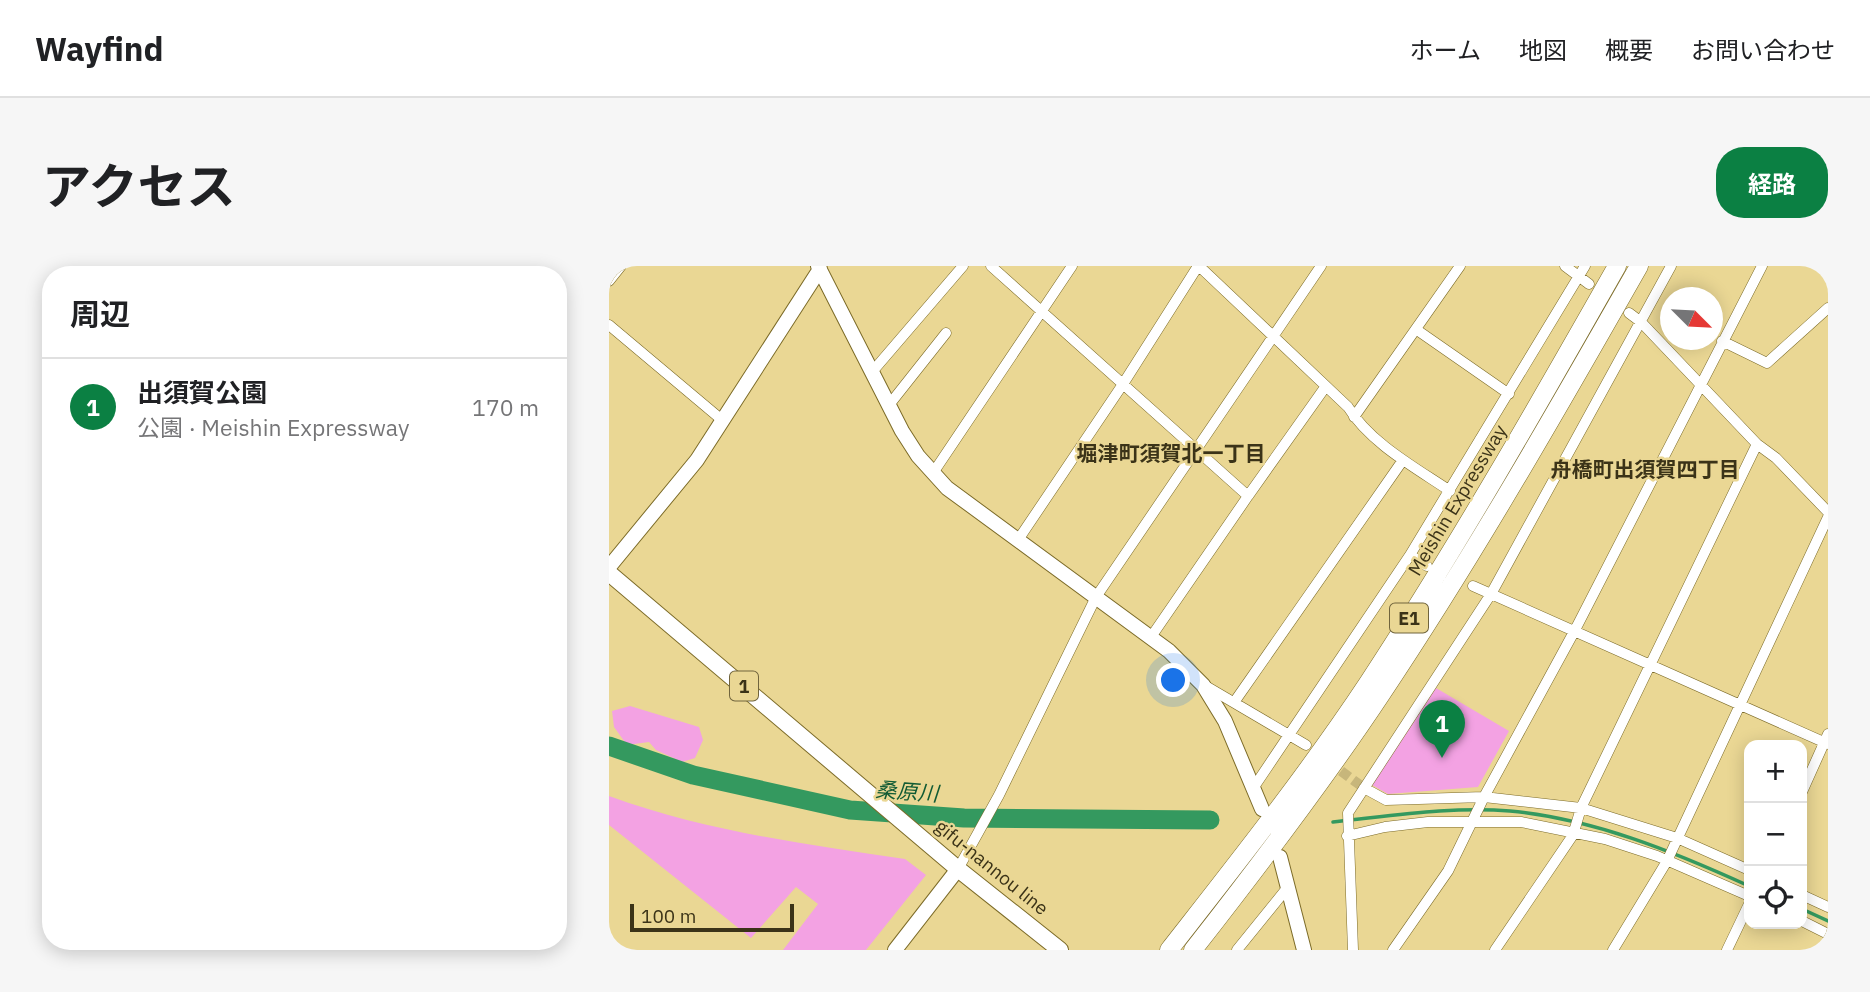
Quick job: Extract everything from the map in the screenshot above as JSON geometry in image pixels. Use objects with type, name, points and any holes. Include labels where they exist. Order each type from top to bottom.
[{"type":"highway","name":"Meishin Expressway","points":[[1169,950],[1285,799],[1366,685],[1452,551],[1618,266]]},
{"type":"highway","name":"Meishin Expressway","points":[[1193,950],[1299,811],[1381,694],[1467,560],[1639,266]]},
{"type":"main road","name":"gifu-nannou line","points":[[609,573],[958,869],[1061,950]]},
{"type":"street","points":[[609,281],[621,266]]},
{"type":"street","points":[[872,372],[963,266]]},
{"type":"street","points":[[991,266],[1248,496]]},
{"type":"street","points":[[933,473],[1072,266]]},
{"type":"street","points":[[1018,540],[1199,266],[1326,386],[1353,417],[1402,460],[1450,491]]},
{"type":"street","points":[[895,950],[958,869],[999,795],[1096,597],[1321,266]]},
{"type":"street","points":[[1353,417],[1460,266]]},
{"type":"street","points":[[1565,266],[1589,284]]},
{"type":"street","points":[[1254,788],[1410,555],[1585,266]]},
{"type":"street","points":[[1353,950],[1348,817],[1364,788],[1491,594],[1671,266]]},
{"type":"street","points":[[1723,339],[1762,266]]},
{"type":"street","points":[[820,267],[889,405],[918,456],[947,488],[1151,637],[1203,685],[1226,721],[1262,809]]},
{"type":"street","points":[[609,567],[697,460],[820,267]]},
{"type":"street","points":[[1723,341],[1767,363],[1828,308]]},
{"type":"street","points":[[1629,313],[1641,322],[1757,444],[1776,458],[1828,512]]},
{"type":"street","points":[[609,325],[722,420]]},
{"type":"street","points":[[1417,330],[1509,394]]},
{"type":"street","points":[[889,405],[946,333]]},
{"type":"street","points":[[1393,950],[1448,870],[1482,800],[1575,631],[1717,350]]},
{"type":"street","points":[[1151,637],[1326,386]]},
{"type":"street","points":[[1495,950],[1574,832],[1580,812],[1649,664],[1757,444]]},
{"type":"street","points":[[1235,701],[1402,460]]},
{"type":"street","points":[[1613,950],[1668,859],[1828,517]]},
{"type":"street","points":[[1410,555],[1427,566]]},
{"type":"street","points":[[1473,586],[1827,740],[1807,782]]},
{"type":"street","points":[[1203,685],[1235,701],[1306,745]]},
{"type":"street","points":[[1364,788],[1386,800],[1482,800],[1580,812],[1676,841],[1744,868]]},
{"type":"street","points":[[1347,834],[1385,827],[1474,819],[1521,822],[1605,839],[1668,859],[1744,894]]},
{"type":"street","points":[[1280,857],[1304,950]]},
{"type":"street","points":[[1237,950],[1288,887]]},
{"type":"street","points":[[1807,898],[1828,908]]},
{"type":"street","points":[[1727,950],[1744,914]]},
{"type":"street","points":[[1807,924],[1828,934]]},
{"type":"shaded area","points":[[1436,688],[1509,731],[1478,787],[1388,794],[1372,785]]},
{"type":"shaded area","points":[[630,706],[699,727],[703,740],[695,758],[682,762],[656,750],[649,742],[627,745],[614,727],[612,711]]},
{"type":"shaded area","points":[[609,796],[718,827],[792,842],[905,859],[926,875],[866,950],[783,950],[818,904],[796,887],[751,938],[609,825]]},
{"type":"waterway","name":"桑原川","points":[[609,746],[693,775],[850,810],[964,818],[1210,820]]},
{"type":"waterway","points":[[1333,822],[1466,810],[1541,815],[1632,838],[1744,884]]},
{"type":"waterway","points":[[1807,911],[1828,921]]},
{"type":"tunnel","points":[[1329,762],[1364,788]]},
{"type":"place","name":"出須賀公園","points":[[1442,758]]},
{"type":"district","name":"堀津町須賀北一丁目","points":[[1171,453]]},
{"type":"district","name":"舟橋町出須賀四丁目","points":[[1645,469]]}]
